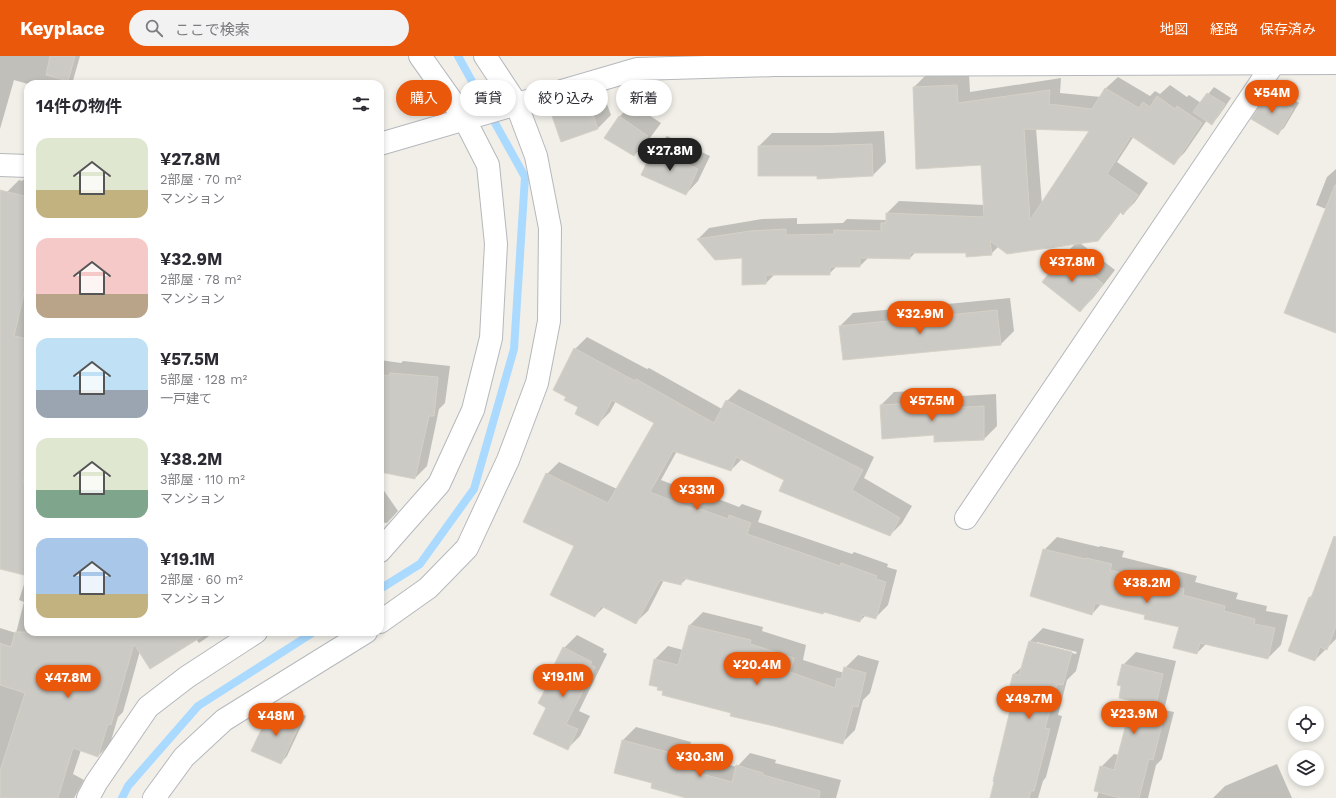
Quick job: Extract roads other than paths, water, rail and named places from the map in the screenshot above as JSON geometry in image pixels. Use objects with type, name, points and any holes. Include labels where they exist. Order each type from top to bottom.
[{"type":"street","points":[[384,546],[439,484],[473,410],[491,338],[496,244],[488,165],[464,118],[420,56]]},
{"type":"street","points":[[485,56],[501,80]]},
{"type":"street","points":[[384,619],[428,588],[467,548],[508,460],[538,383],[549,321],[550,228],[536,156],[516,103],[637,69],[1017,60],[1276,60],[1336,63]]},
{"type":"street","points":[[966,518],[1276,60]]},
{"type":"street","points":[[384,143],[471,116]]},
{"type":"street","points":[[0,165],[24,166]]},
{"type":"street","points":[[88,798],[96,783],[148,707],[186,677],[250,636]]},
{"type":"street","points":[[154,798],[184,757],[224,720],[360,636]]},
{"type":"waterway","points":[[384,586],[420,564],[474,489],[514,349],[525,177],[458,56]]},
{"type":"waterway","points":[[122,798],[128,786],[198,706],[308,636]]}]
